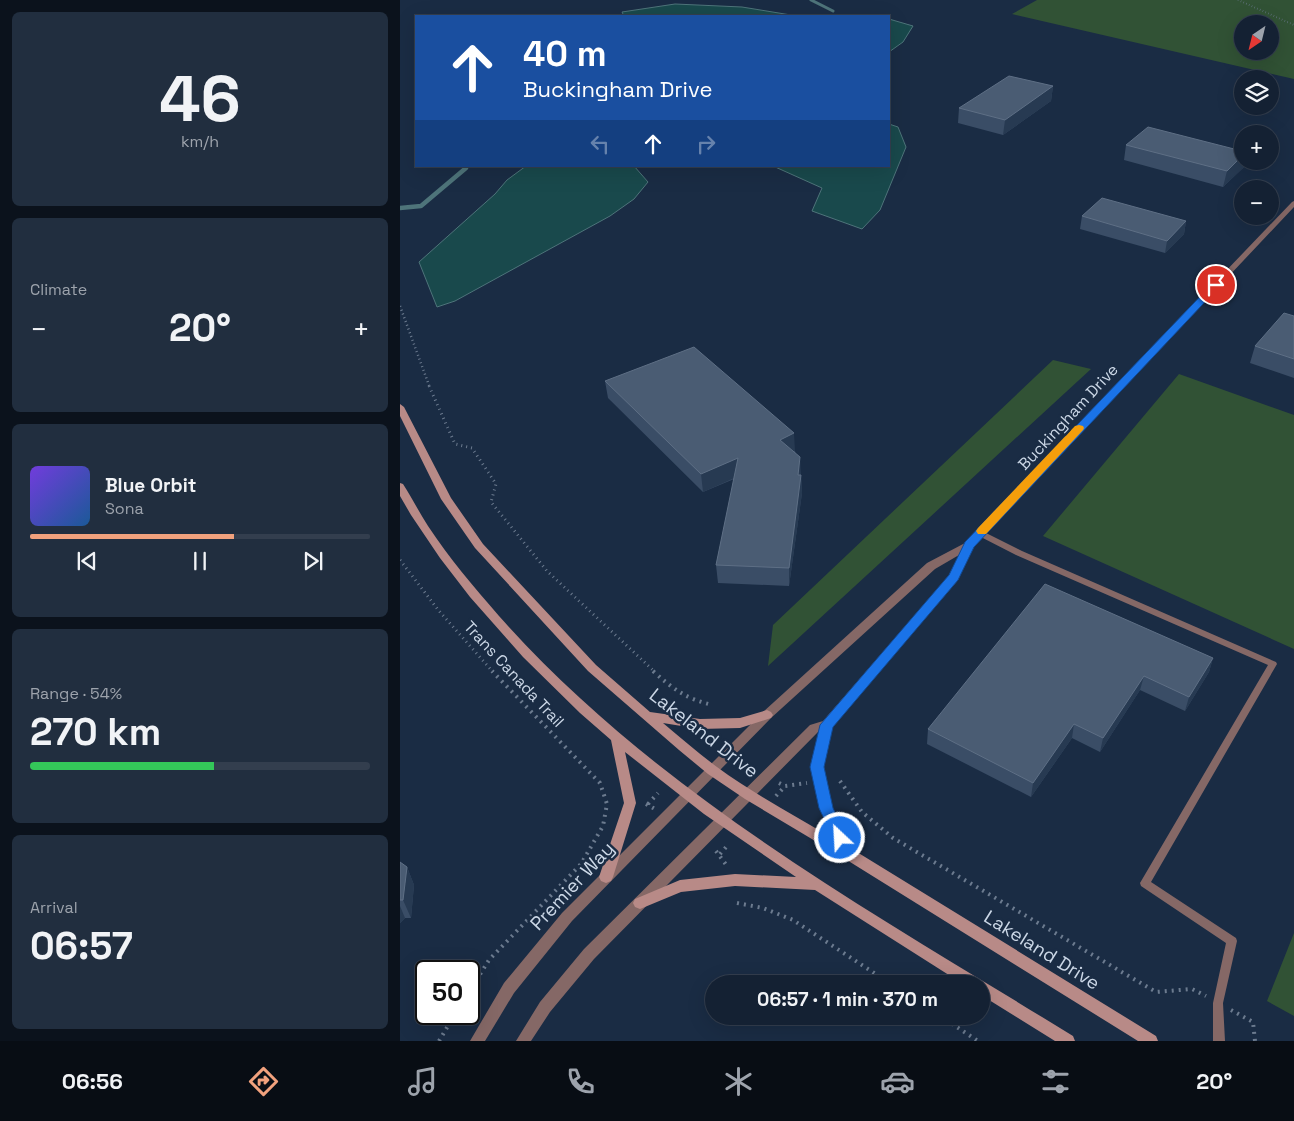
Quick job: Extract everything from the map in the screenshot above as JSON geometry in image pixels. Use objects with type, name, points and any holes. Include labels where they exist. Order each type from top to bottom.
[{"type":"main road","name":"Lakeland Drive","points":[[400,407],[446,499],[479,546],[592,668],[647,716],[712,770],[749,795],[847,853],[1151,1041]]},
{"type":"main road","points":[[400,486],[427,534],[523,652],[574,702],[687,796],[816,884],[962,975]]},
{"type":"main road","points":[[647,716],[700,724],[740,722],[768,715]]},
{"type":"main road","points":[[827,725],[817,767],[826,808],[847,853]]},
{"type":"main road","points":[[606,877],[630,804],[616,737]]},
{"type":"main road","points":[[640,903],[680,886],[734,880],[816,884]]},
{"type":"main road","points":[[990,993],[1068,1041]]},
{"type":"street","name":"Buckingham Drive","points":[[749,795],[814,728],[827,725],[954,577],[969,545],[1294,203]]},
{"type":"street","name":"Buckingham Drive","points":[[712,770],[768,715],[931,566],[969,545]]},
{"type":"street","name":"Premier Way","points":[[476,1041],[509,988],[567,917],[712,770]]},
{"type":"street","points":[[523,1041],[545,1007],[589,954],[749,795]]},
{"type":"lane","points":[[980,533],[1019,553],[1273,664],[1145,883],[1232,941],[1218,1003],[1219,1041]]},
{"type":"path","points":[[1238,0],[1294,25]]},
{"type":"path","points":[[400,306],[411,342],[432,396],[455,444],[472,448],[496,484],[490,502],[547,571],[674,690],[700,702],[713,705]]},
{"type":"path","name":"Trans Canada Trail","points":[[400,560],[439,611],[478,656],[600,782],[607,804],[602,826],[581,864],[489,960],[480,974]]},
{"type":"path","points":[[708,746],[716,739]]},
{"type":"path","points":[[840,781],[862,812],[893,838],[1156,992],[1192,989],[1253,1022],[1255,1041]]},
{"type":"path","points":[[779,782],[785,786]]},
{"type":"path","points":[[776,796],[785,786],[808,783]]},
{"type":"path","points":[[647,804],[658,793]]},
{"type":"path","points":[[727,846],[718,852],[730,871]]},
{"type":"path","points":[[737,903],[763,908],[793,920],[877,975]]},
{"type":"path","points":[[439,1041],[448,1025]]},
{"type":"path","points":[[954,1025],[978,1041]]},
{"type":"shaded area","points":[[1037,0],[1294,0],[1294,79],[1279,76],[1279,70],[1255,70],[1012,14]]},
{"type":"shaded area","points":[[675,4],[742,7],[791,15],[624,15],[622,12]]},
{"type":"shaded area","points":[[890,19],[913,26],[903,42],[890,51]]},
{"type":"shaded area","points":[[890,124],[898,127],[906,147],[880,210],[862,229],[812,211],[822,188],[775,167],[890,167]]},
{"type":"shaded area","points":[[525,167],[635,167],[648,182],[634,199],[610,216],[455,301],[437,307],[419,262],[495,194],[507,180]]},
{"type":"shaded area","points":[[1053,360],[1091,369],[768,666],[773,625]]},
{"type":"shaded area","points":[[1179,374],[1294,415],[1294,649],[1043,536]]},
{"type":"shaded area","points":[[1294,933],[1294,1016],[1267,1001]]},
{"type":"building","points":[[1009,76],[1053,86],[1005,120],[959,108]]},
{"type":"building","points":[[1148,127],[1234,149],[1234,164],[1227,171],[1126,145]]},
{"type":"building","points":[[1102,198],[1186,221],[1167,241],[1082,216]]},
{"type":"building","points":[[1284,313],[1294,316],[1294,359],[1255,346]]},
{"type":"building","points":[[694,347],[794,433],[780,440],[800,457],[798,475],[801,475],[789,568],[716,565],[738,458],[701,474],[605,381]]},
{"type":"building","points":[[1045,584],[1213,658],[1189,697],[1144,676],[1103,738],[1074,724],[1033,783],[928,729]]},
{"type":"building","points":[[400,862],[407,867],[403,900],[400,900]]},
{"type":"waterway","points":[[811,0],[833,11]]},
{"type":"waterway","points":[[400,208],[421,206],[466,168]]},
{"type":"slow traffic","points":[[982,531],[1079,428]]},
{"type":"route","points":[[840,838],[826,808],[817,767],[827,725],[954,577],[969,545],[1216,285]]}]
